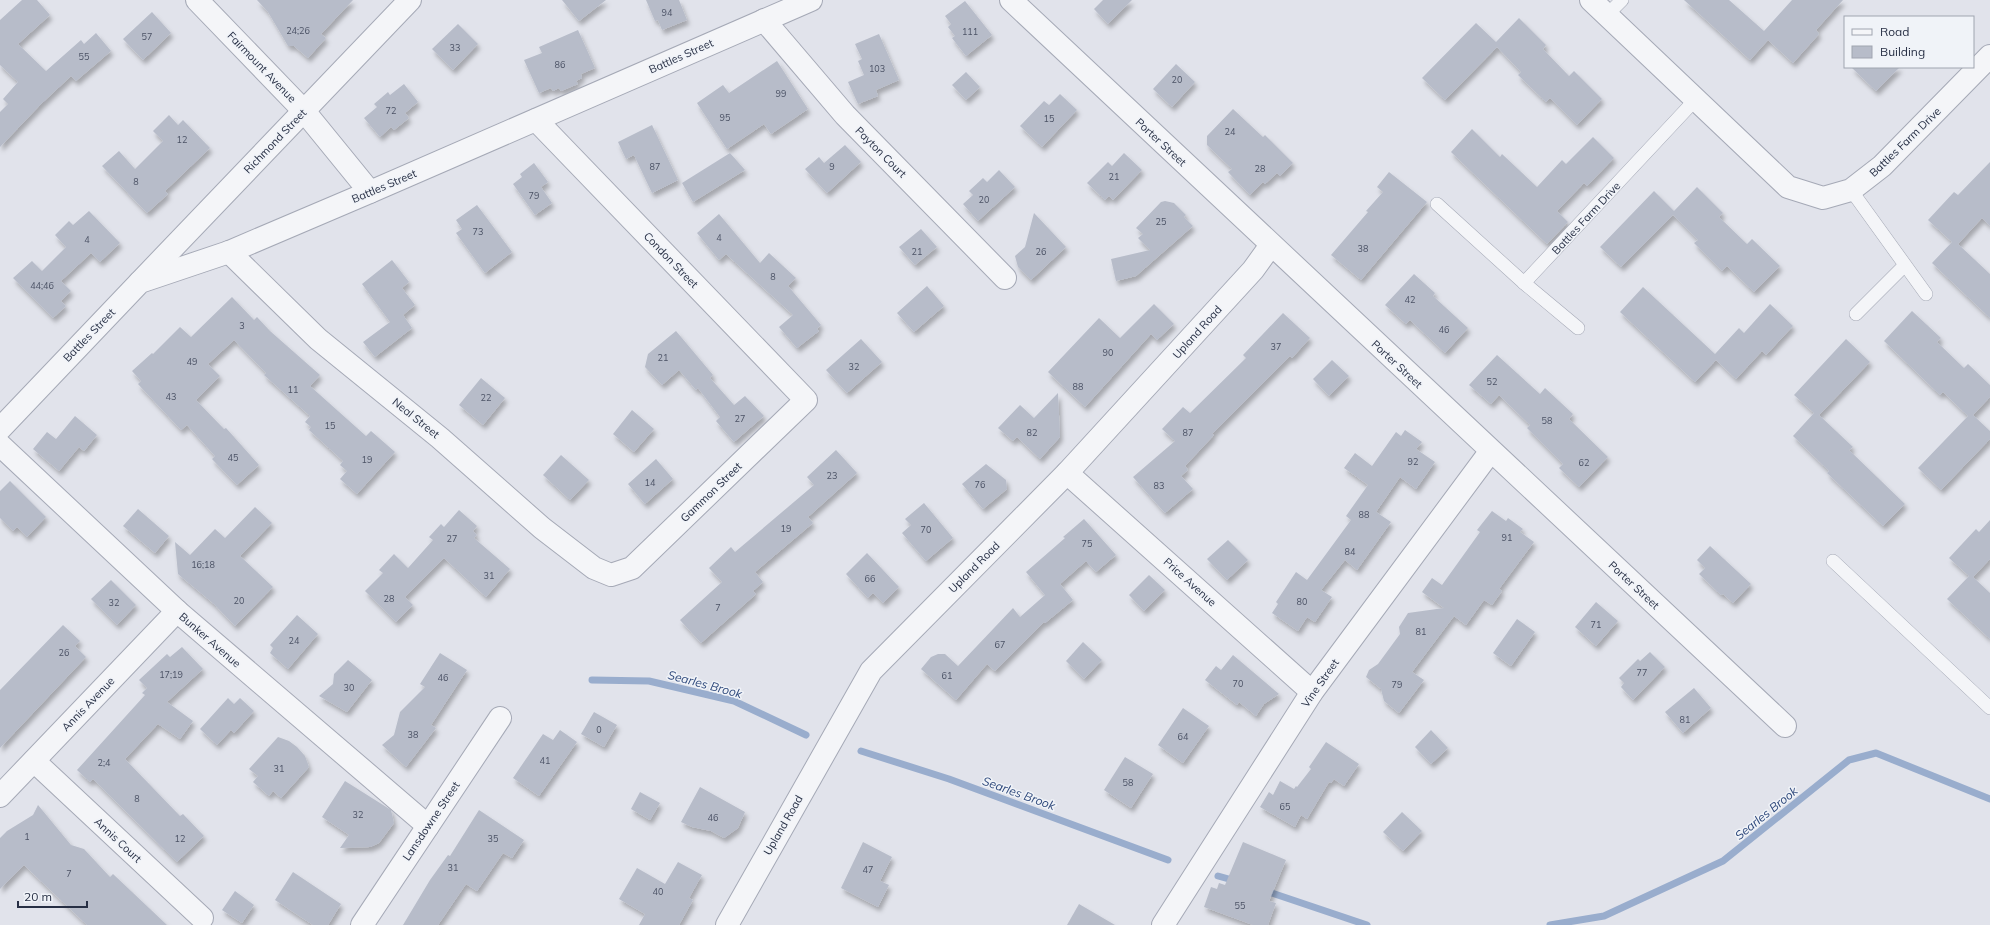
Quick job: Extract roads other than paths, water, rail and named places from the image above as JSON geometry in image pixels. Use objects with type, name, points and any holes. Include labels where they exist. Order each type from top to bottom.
[{"type":"street","name":"Fairmount Avenue","points":[[197,0],[304,111],[370,192]]},
{"type":"street","name":"Richmond Street","points":[[140,282],[410,0]]},
{"type":"street","name":"Battles Street","points":[[0,428],[140,282],[229,252],[811,0]]},
{"type":"street","name":"Porter Street","points":[[1011,0],[1490,452],[1785,726]]},
{"type":"street","name":"Battles Farm Drive","points":[[1591,0],[1615,7],[1696,99],[1788,187],[1823,198],[1851,190],[1882,166],[1990,56]]},
{"type":"street","name":"Payton Court","points":[[764,20],[845,115],[1005,278]]},
{"type":"street","name":"Condon Street","points":[[536,120],[806,400]]},
{"type":"street","name":"Upland Road","points":[[727,925],[871,671],[1068,473],[1253,270],[1271,245]]},
{"type":"street","name":"Neal Street","points":[[229,252],[318,339],[440,438],[542,528],[594,568],[611,575]]},
{"type":"street","name":"Gammon Street","points":[[611,575],[632,568],[806,400]]},
{"type":"street","name":"Bunker Avenue","points":[[0,445],[177,611],[428,826]]},
{"type":"street","name":"Vine Street","points":[[1163,925],[1312,692],[1490,452]]},
{"type":"street","name":"Price Avenue","points":[[1068,473],[1312,692]]},
{"type":"street","name":"Annis Avenue","points":[[0,796],[177,611]]},
{"type":"street","name":"Lansdowne Street","points":[[362,925],[500,718]]},
{"type":"street","name":"Annis Court","points":[[34,761],[202,918]]},
{"type":"lane","name":"Battles Farm Drive","points":[[1524,284],[1696,99]]},
{"type":"lane","points":[[1851,190],[1904,266],[1926,294]]},
{"type":"lane","points":[[1437,204],[1524,284],[1578,328]]},
{"type":"lane","points":[[1856,314],[1904,266]]},
{"type":"lane","points":[[1833,561],[1990,708]]},
{"type":"waterway","name":"Searles Brook","points":[[592,680],[649,681],[734,701],[806,735]]},
{"type":"waterway","name":"Searles Brook","points":[[861,751],[949,779],[1168,860]]},
{"type":"waterway","name":"Searles Brook","points":[[1550,925],[1604,916],[1723,861],[1849,760],[1876,753],[1990,799]]},
{"type":"waterway","name":"Searles Brook","points":[[1218,876],[1236,881]]},
{"type":"waterway","name":"Searles Brook","points":[[1263,890],[1367,925]]}]
